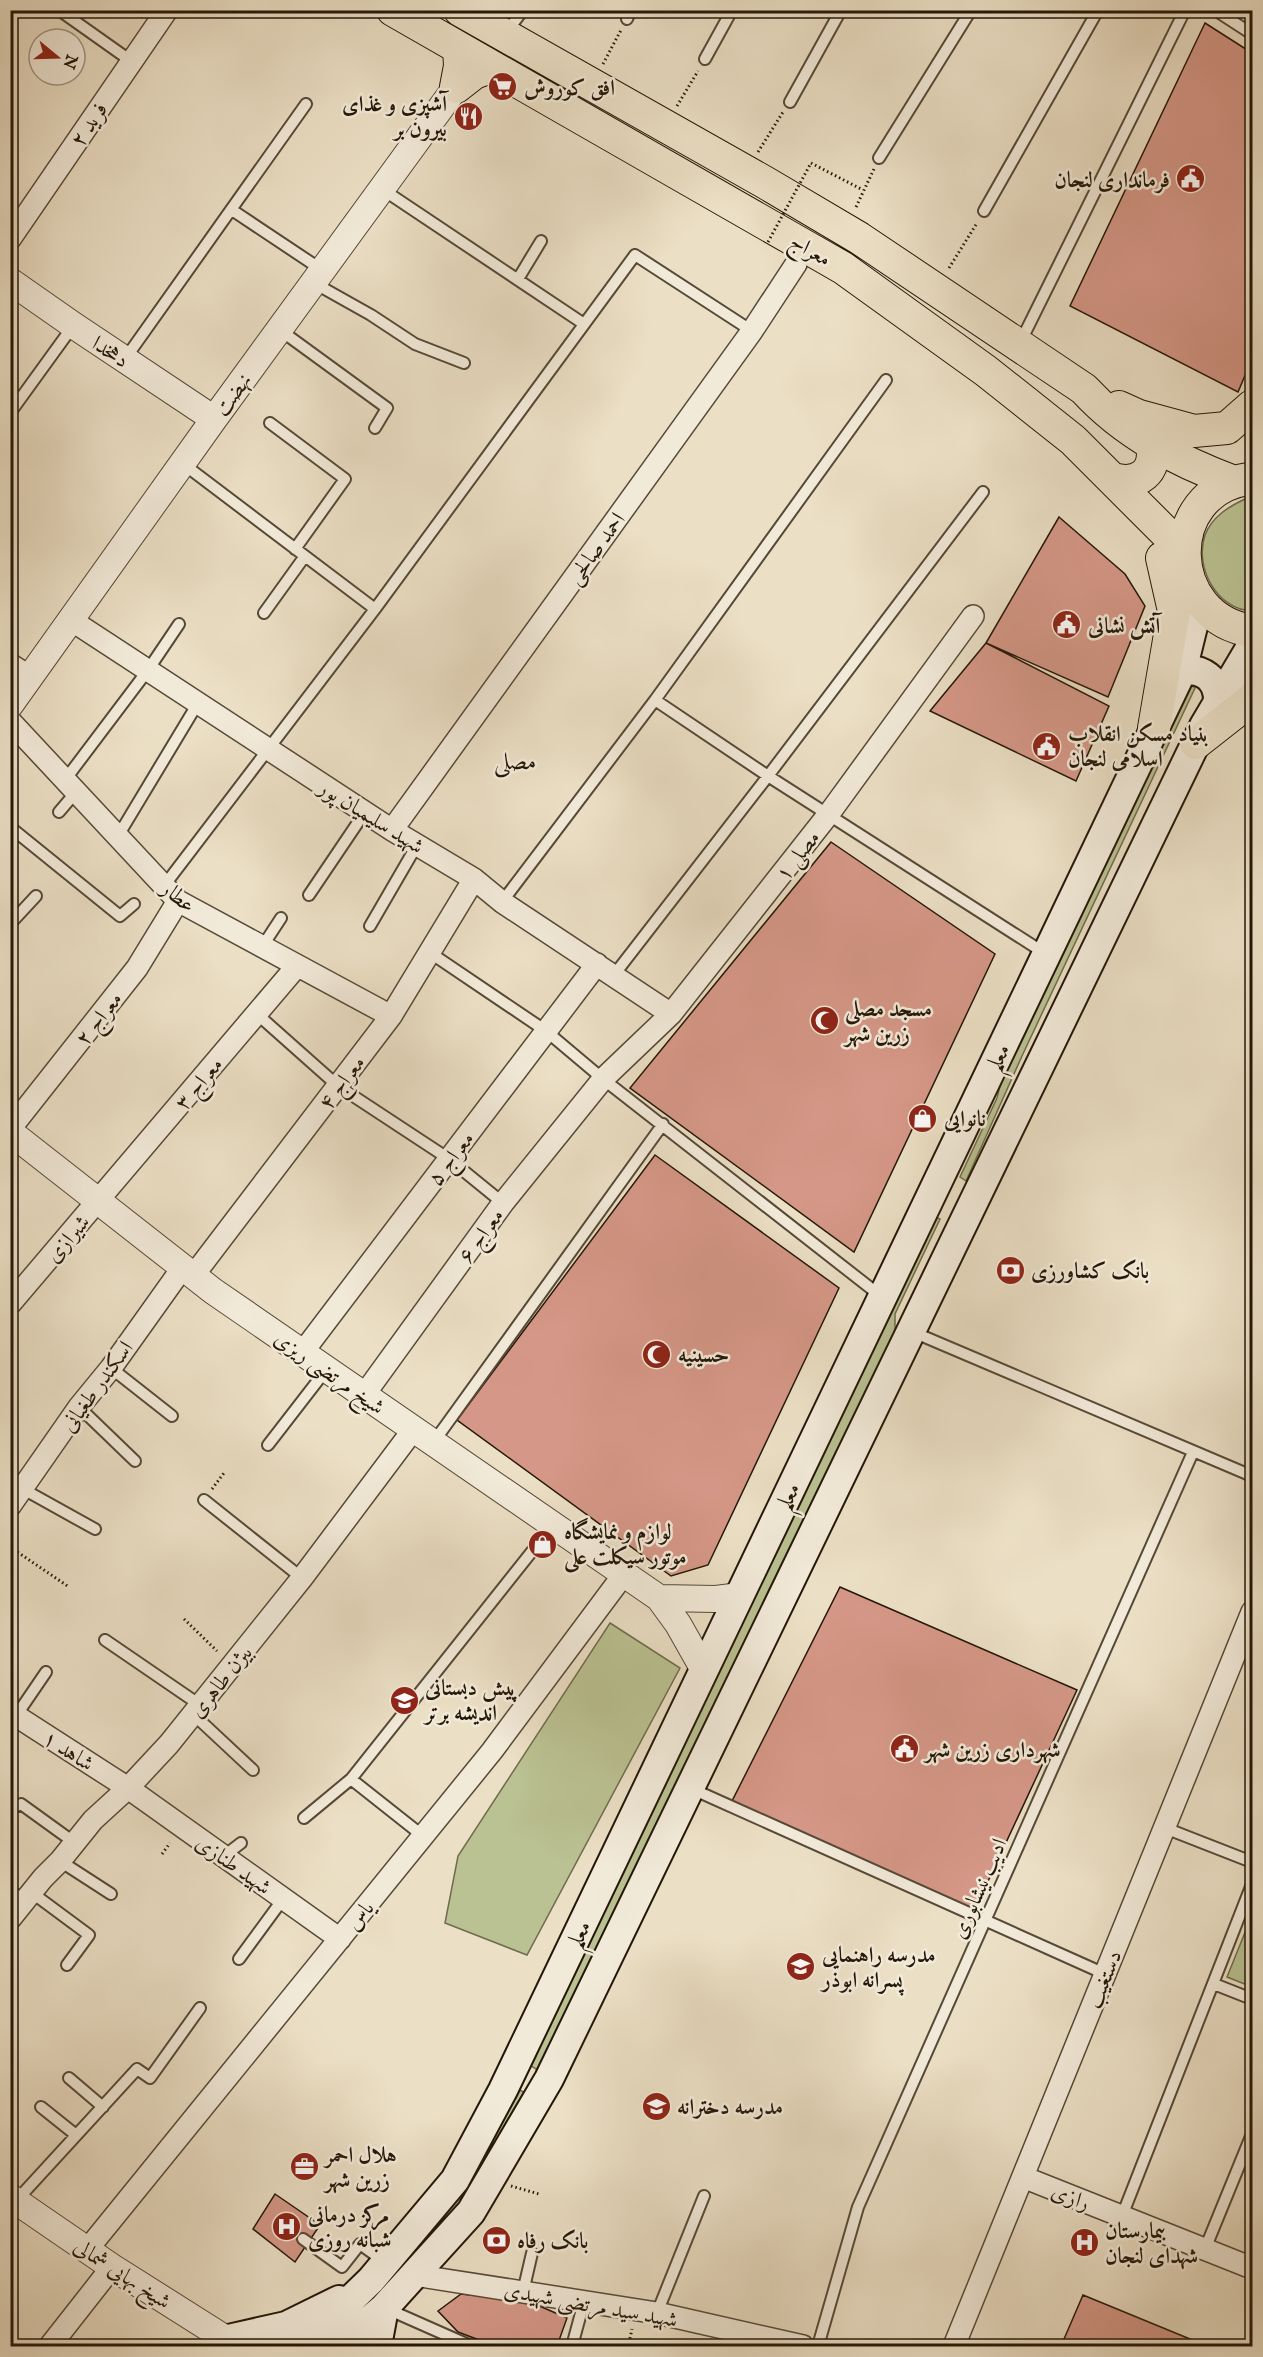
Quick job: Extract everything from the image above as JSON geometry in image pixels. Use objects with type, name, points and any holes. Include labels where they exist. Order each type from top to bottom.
[{"type":"main road","name":"معراج","points":[[393,10],[843,268],[986,371],[1073,440],[1184,551]]},
{"type":"main road","name":"معراج","points":[[460,10],[746,171],[845,230],[1083,389],[1102,409],[1152,445],[1190,465],[1246,476]]},
{"type":"main road","points":[[456,87],[460,66],[459,48]]},
{"type":"main road","points":[[456,87],[474,73],[491,67]]},
{"type":"main road","points":[[1083,389],[1139,416],[1194,431],[1227,428],[1252,406]]},
{"type":"main road","points":[[1113,479],[1125,482],[1135,481],[1145,475],[1154,455],[1152,445]]},
{"type":"main road","points":[[1246,476],[1214,493],[1198,509],[1188,529],[1184,551],[1185,569],[1190,586],[1199,602],[1216,618],[1238,629],[1252,631]]},
{"type":"main road","points":[[1149,514],[1167,573],[1174,611],[1154,728]]},
{"type":"main road","name":"معلم","points":[[303,2346],[378,2271],[455,2180],[512,2072],[1182,671],[1199,602]]},
{"type":"main road","name":"معلم","points":[[339,2346],[384,2308],[471,2212],[544,2088],[1196,743],[1218,700],[1252,645]]},
{"type":"main road","points":[[1182,671],[1195,670],[1208,675],[1216,686],[1218,700]]},
{"type":"main road","points":[[1196,743],[1252,699]]},
{"type":"main road","points":[[927,1204],[964,1220]]},
{"type":"main road","points":[[512,2072],[544,2088]]},
{"type":"main road","points":[[229,2344],[286,2326],[329,2307],[378,2271]]},
{"type":"main road","points":[[377,2346],[384,2308]]},
{"type":"street","name":"فرید ۲","points":[[10,239],[167,10]]},
{"type":"street","name":"نهضت","points":[[10,705],[20,670],[71,620],[182,463],[456,87]]},
{"type":"street","name":"احمد صالحی","points":[[392,830],[752,331],[796,264]]},
{"type":"street","name":"دهخدا","points":[[10,281],[73,326],[214,419]]},
{"type":"street","name":"مصلی ۱","points":[[603,1079],[671,1014],[828,815],[973,616]]},
{"type":"street","name":"شهید سلیمیان پور","points":[[71,620],[392,830],[474,879],[502,902],[671,1014]]},
{"type":"street","name":"عطار","points":[[10,721],[171,894],[262,947],[391,1016]]},
{"type":"street","name":"معراج ۴","points":[[188,1272],[338,1086],[391,1016],[474,879]]},
{"type":"street","name":"معراج ۲","points":[[10,1130],[137,968],[171,894]]},
{"type":"street","name":"معراج ۳","points":[[99,1200],[297,966]]},
{"type":"street","name":"معراج ۵","points":[[302,1353],[546,1031],[605,969]]},
{"type":"street","name":"معراج ۶","points":[[364,1395],[503,1203],[603,1079]]},
{"type":"street","name":"شیخ مرتضی ریزی","points":[[10,1130],[188,1272],[326,1370],[659,1598],[678,1624],[704,1670]]},
{"type":"street","name":"شیرازی","points":[[10,1304],[99,1200]]},
{"type":"street","name":"اسکندر طغیانی","points":[[17,1498],[79,1407],[188,1272]]},
{"type":"street","name":"بیژن طاهری","points":[[10,1919],[22,1894],[60,1861],[93,1820],[128,1788],[169,1744],[302,1578],[423,1436]]},
{"type":"street","name":"یاس","points":[[87,2250],[492,1751],[624,1574]]},
{"type":"street","points":[[659,1598],[716,1599],[740,1596]]},
{"type":"street","name":"دستغیب","points":[[954,2346],[1252,1611]]},
{"type":"street","name":"شاهد ۱","points":[[13,1714],[128,1788]]},
{"type":"street","name":"شهید طنازی","points":[[128,1788],[340,1939]]},
{"type":"street","name":"رازی","points":[[1023,2177],[1252,2268]]},
{"type":"street","name":"شیخ بهایی شمالی","points":[[12,2201],[229,2344]]},
{"type":"street","points":[[50,2346],[112,2267]]},
{"type":"street","name":"شهید سید مرتضی شهیدی","points":[[414,2275],[657,2313],[803,2346]]},
{"type":"lane","points":[[59,10],[131,61]]},
{"type":"lane","points":[[504,35],[523,10]]},
{"type":"lane","points":[[705,59],[732,10]]},
{"type":"lane","points":[[790,102],[841,10]]},
{"type":"lane","points":[[879,158],[971,10]]},
{"type":"lane","points":[[984,211],[1098,10]]},
{"type":"lane","points":[[1018,346],[1185,10]]},
{"type":"lane","points":[[1215,10],[1252,34]]},
{"type":"lane","points":[[125,360],[306,104]]},
{"type":"lane","points":[[382,189],[584,324]]},
{"type":"lane","points":[[232,210],[370,315],[415,344],[464,363]]},
{"type":"lane","points":[[518,279],[541,241]]},
{"type":"lane","points":[[171,894],[267,748],[375,609],[635,255],[752,331]]},
{"type":"lane","points":[[10,413],[73,326]]},
{"type":"lane","points":[[279,330],[387,408],[375,428]]},
{"type":"lane","points":[[502,902],[655,700],[886,380]]},
{"type":"lane","points":[[270,423],[345,479],[295,549]]},
{"type":"lane","points":[[182,463],[375,609]]},
{"type":"lane","points":[[605,969],[768,776],[983,492]]},
{"type":"lane","points":[[264,613],[305,556]]},
{"type":"lane","points":[[59,812],[71,786],[179,624]]},
{"type":"lane","points":[[655,700],[828,815],[1046,954]]},
{"type":"lane","points":[[118,836],[198,703]]},
{"type":"lane","points":[[309,895],[365,812]]},
{"type":"lane","points":[[10,827],[120,916],[134,904]]},
{"type":"lane","points":[[370,926],[417,845]]},
{"type":"lane","points":[[10,924],[36,896]]},
{"type":"lane","points":[[262,947],[281,918]]},
{"type":"lane","points":[[429,952],[546,1031],[603,1079],[882,1298]]},
{"type":"lane","points":[[256,1014],[338,1086],[449,1159],[503,1203]]},
{"type":"lane","points":[[423,1436],[663,1124]]},
{"type":"lane","points":[[910,1331],[1252,1476]]},
{"type":"lane","points":[[111,1368],[172,1416]]},
{"type":"lane","points":[[268,1445],[326,1370]]},
{"type":"lane","points":[[79,1407],[135,1461]]},
{"type":"lane","name":"ادیب نیشابوری","points":[[818,2346],[858,2207],[1193,1452]]},
{"type":"lane","points":[[17,1498],[95,1529]]},
{"type":"lane","points":[[204,1500],[302,1578]]},
{"type":"lane","points":[[304,1818],[351,1779],[553,1525]]},
{"type":"lane","points":[[105,1640],[197,1710],[253,1770]]},
{"type":"lane","points":[[13,1714],[46,1672]]},
{"type":"lane","points":[[351,1779],[423,1836]]},
{"type":"lane","points":[[690,1788],[1105,1974]]},
{"type":"lane","points":[[10,1809],[21,1804],[75,1843]]},
{"type":"lane","points":[[1165,1828],[1252,1862]]},
{"type":"lane","points":[[224,1856],[241,1843]]},
{"type":"lane","points":[[60,1861],[111,1894]]},
{"type":"lane","points":[[1122,2216],[1252,1884]]},
{"type":"lane","points":[[22,1894],[88,1935],[67,1965]]},
{"type":"lane","points":[[239,1959],[284,1899]]},
{"type":"lane","points":[[1214,1984],[1252,1999]]},
{"type":"lane","points":[[12,2201],[137,2069],[150,2078],[200,2008]]},
{"type":"lane","points":[[69,2078],[102,2107]]},
{"type":"lane","points":[[41,2107],[76,2135]]},
{"type":"lane","points":[[1205,2249],[1252,2134]]},
{"type":"lane","points":[[657,2313],[704,2196]]},
{"type":"lane","points":[[303,2239],[342,2267],[360,2244],[378,2271]]},
{"type":"lane","points":[[523,2292],[532,2253]]},
{"type":"lane","points":[[572,2346],[584,2302]]},
{"type":"lane","points":[[384,2308],[471,2346]]},
{"type":"path","points":[[592,84],[629,15]]},
{"type":"path","points":[[665,126],[705,59]]},
{"type":"path","points":[[746,171],[790,102]]},
{"type":"path","points":[[845,230],[879,158]]},
{"type":"path","points":[[768,242],[811,163],[863,191]]},
{"type":"path","points":[[935,290],[984,211]]},
{"type":"path","points":[[204,1500],[224,1473]]},
{"type":"path","points":[[10,1547],[69,1587]]},
{"type":"path","points":[[184,1619],[232,1666]]},
{"type":"green space","points":[[1245,499],[1252,499],[1252,611],[1239,609],[1228,603],[1211,585],[1206,573],[1202,547],[1205,535],[1216,518]]},
{"type":"green space","points":[[1183,680],[1195,688],[1022,1056],[966,1181],[960,1177],[997,1098],[1006,1062]]},
{"type":"green space","points":[[934,1216],[940,1219],[895,1314],[895,1333],[541,2072],[531,2066]]},
{"type":"green space","points":[[610,1623],[680,1668],[527,1955],[445,1923],[458,1856]]},
{"type":"green space","points":[[1252,1915],[1252,1987],[1227,1977]]},
{"type":"green space","points":[[520,2090],[531,2097],[461,2210],[358,2318],[383,2282],[470,2173]]},
{"type":"building","name":"فرمانداری لنجان","points":[[1205,23],[1252,53],[1252,359],[1238,392],[1070,306]]},
{"type":"building","name":"آتش نشانی","points":[[1059,517],[1125,574],[1145,606],[1108,697],[986,643]]},
{"type":"building","name":"بنیاد مسکن انقلاب اسلامی لنجان","points":[[986,643],[1109,706],[1076,781],[930,711]]},
{"type":"building","name":"مسجد مصلی زرین شهر","points":[[831,842],[995,954],[854,1252],[630,1088]]},
{"type":"building","name":"حسینیه","points":[[655,1155],[839,1288],[708,1565],[671,1576],[457,1420]]},
{"type":"building","name":"شهرداری زرین شهر","points":[[840,1587],[1077,1690],[970,1920],[729,1807]]},
{"type":"building","name":"مرکز درمانی شبانه روزی","points":[[275,2194],[320,2225],[295,2262],[253,2229]]},
{"type":"building","points":[[461,2294],[528,2301],[567,2318],[557,2346],[495,2346],[458,2332],[438,2311]]},
{"type":"building","points":[[1083,2295],[1207,2346],[1061,2346]]},
{"type":"place","name":"افق کوروش","points":[[503,87]]},
{"type":"place","name":"آشپزی و غذای بیرون بر","points":[[468,116]]},
{"type":"place","name":"فرمانداری لنجان","points":[[1191,179]]},
{"type":"place","name":"آتش نشانی","points":[[1067,625]]},
{"type":"place","name":"بنیاد مسکن انقلاب اسلامی لنجان","points":[[1047,746]]},
{"type":"place","name":"مسجد مصلی زرین شهر","points":[[824,1021]]},
{"type":"place","name":"نانوایی","points":[[923,1118]]},
{"type":"place","name":"بانک کشاورزی","points":[[1010,1270]]},
{"type":"place","name":"حسینیه","points":[[657,1354]]},
{"type":"place","name":"لوازم و نمایشگاه موتور سیکلت علی","points":[[543,1544]]},
{"type":"place","name":"پیش دبستانی اندیشه برتر","points":[[404,1700]]},
{"type":"place","name":"شهرداری زرین شهر","points":[[904,1749]]},
{"type":"place","name":"مدرسه راهنمایی پسرانه ابوذر","points":[[801,1967]]},
{"type":"place","name":"مدرسه دخترانه","points":[[656,2106]]},
{"type":"place","name":"هلال احمر زرین شهر","points":[[304,2167]]},
{"type":"place","name":"مرکز درمانی شبانه روزی","points":[[287,2227]]},
{"type":"place","name":"بانک رفاه","points":[[496,2240]]},
{"type":"place","name":"بیمارستان شهدای لنجان","points":[[1084,2243]]},
{"type":"district","name":"مصلی","points":[[515,761]]}]
